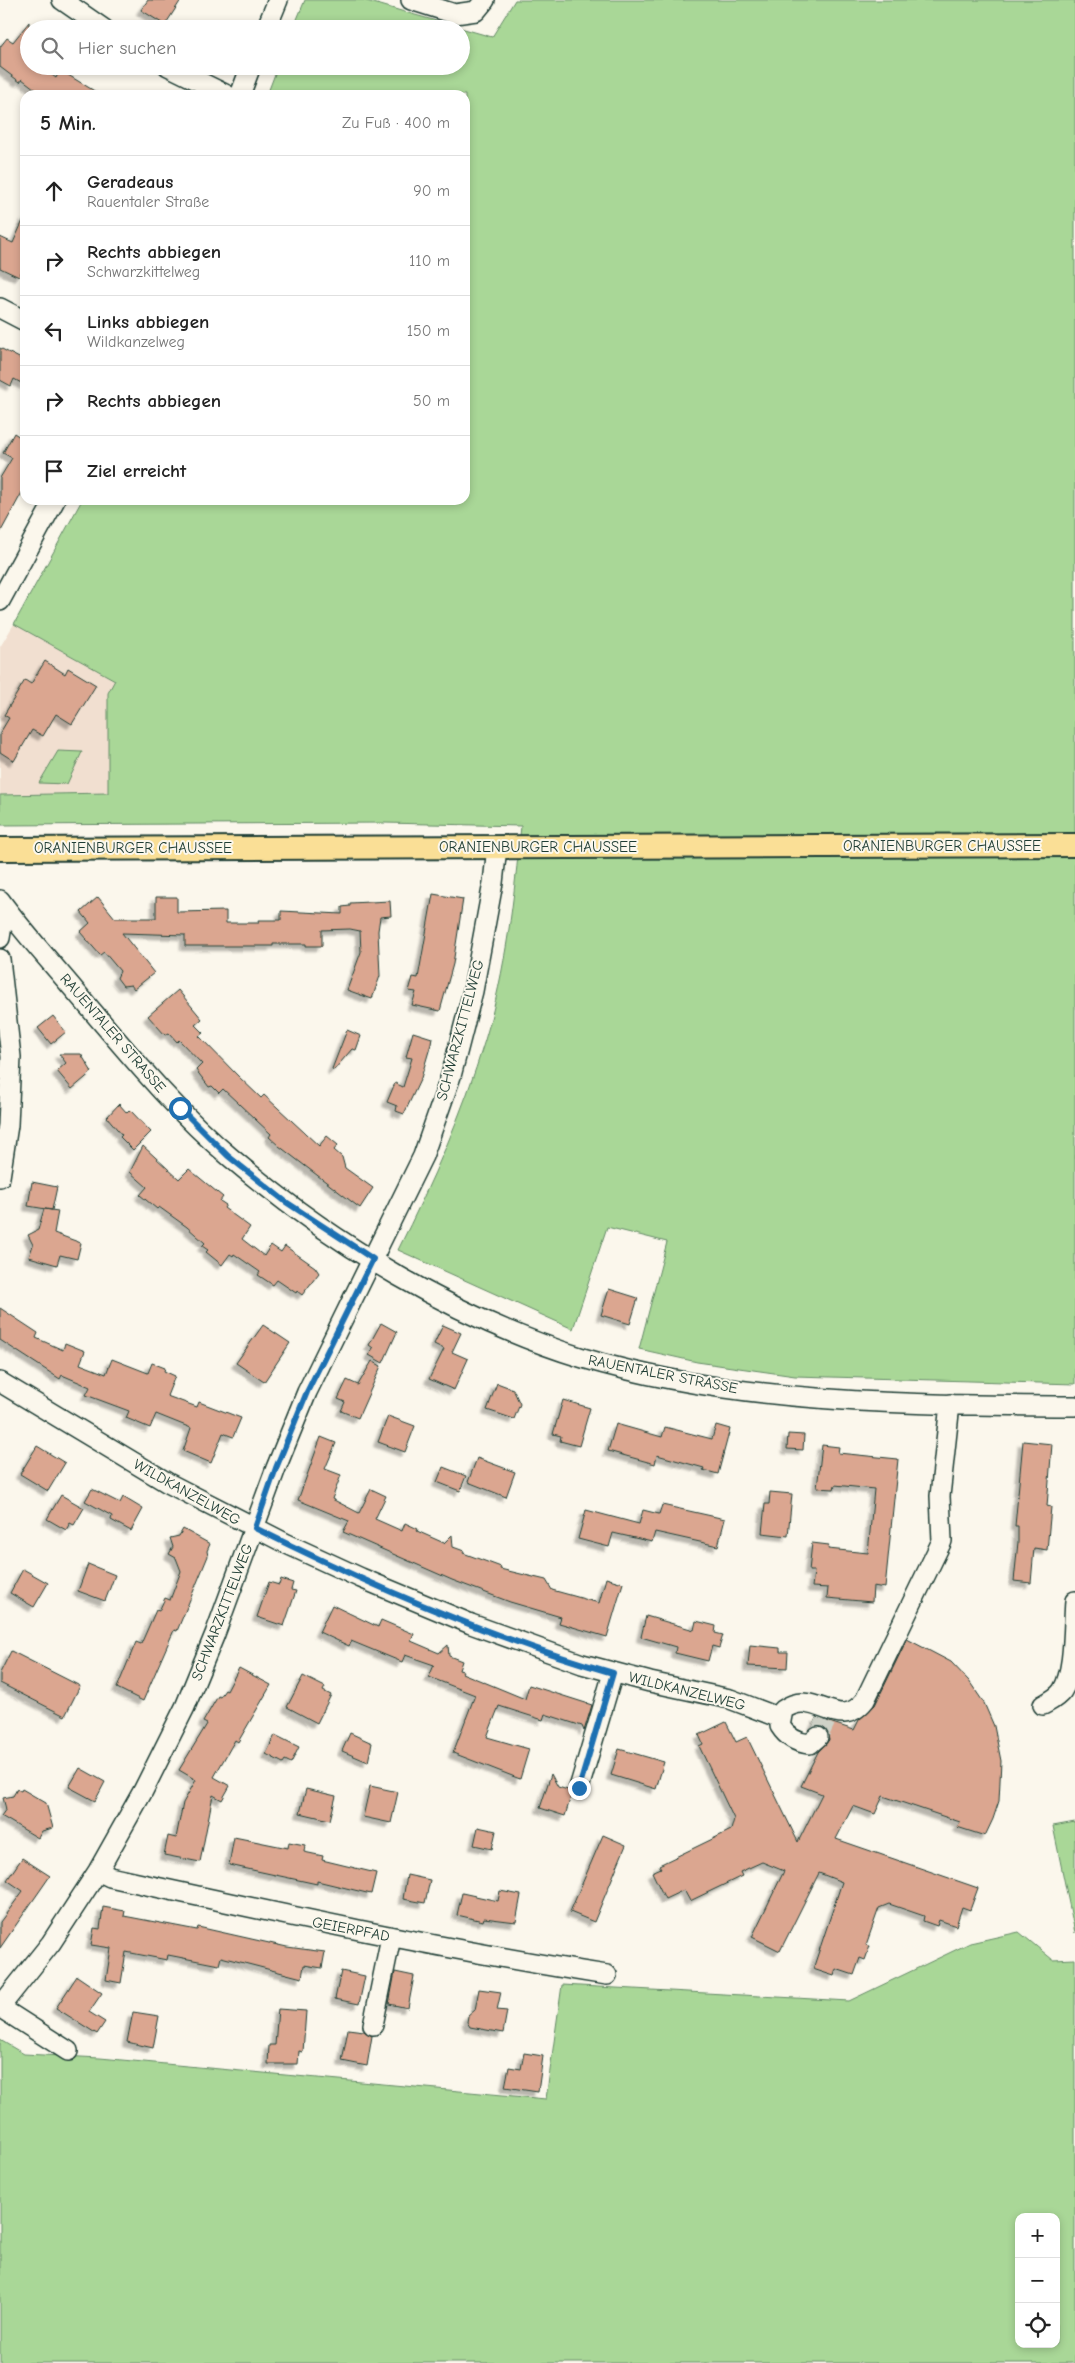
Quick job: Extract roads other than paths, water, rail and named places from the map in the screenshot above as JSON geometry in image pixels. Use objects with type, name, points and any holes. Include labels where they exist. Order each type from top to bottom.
[{"type":"main road","name":"ORANIENBURGER CHAUSSEE","points":[[0,849],[1075,845]]},
{"type":"street","points":[[62,0],[91,20]]},
{"type":"street","points":[[270,20],[278,0]]},
{"type":"street","points":[[411,0],[455,14],[476,11],[485,0]]},
{"type":"street","points":[[187,75],[218,90]]},
{"type":"street","points":[[242,90],[248,75]]},
{"type":"street","points":[[0,308],[20,318]]},
{"type":"street","points":[[0,601],[52,505]]},
{"type":"street","name":"SCHWARZKITTELWEG","points":[[1,2008],[50,1943],[98,1871],[143,1791],[185,1706],[215,1634],[276,1468],[307,1392],[422,1156],[451,1076],[473,990],[493,883],[497,847]]},
{"type":"street","points":[[0,938],[2,904]]},
{"type":"street","name":"RAUENTALER STRASSE","points":[[2,904],[133,1060],[228,1156],[286,1202],[373,1259],[436,1297],[507,1331],[583,1358],[666,1377],[773,1395],[950,1404],[1075,1406]]},
{"type":"street","points":[[0,959],[11,1057],[8,1125],[0,1177]]},
{"type":"street","name":"WILDKANZELWEG","points":[[0,1382],[168,1483],[322,1561],[448,1614],[567,1659],[613,1673],[730,1699],[780,1718]]},
{"type":"street","points":[[824,1723],[806,1702],[792,1704],[783,1710],[780,1718],[780,1726],[785,1734],[801,1744],[810,1744],[824,1723],[839,1714],[849,1713],[859,1707],[865,1700],[942,1541],[940,1496],[950,1404]]},
{"type":"street","points":[[1043,1705],[1055,1698],[1063,1690],[1068,1678],[1071,1662],[1075,1601]]},
{"type":"street","points":[[579,1788],[613,1673]]},
{"type":"street","name":"GEIERPFAD","points":[[98,1871],[110,1877],[391,1937],[607,1975]]},
{"type":"street","points":[[374,2025],[391,1937]]},
{"type":"street","points":[[1,2008],[68,2051]]},
{"type":"tunnel","points":[[818,1737],[826,1721]]}]
